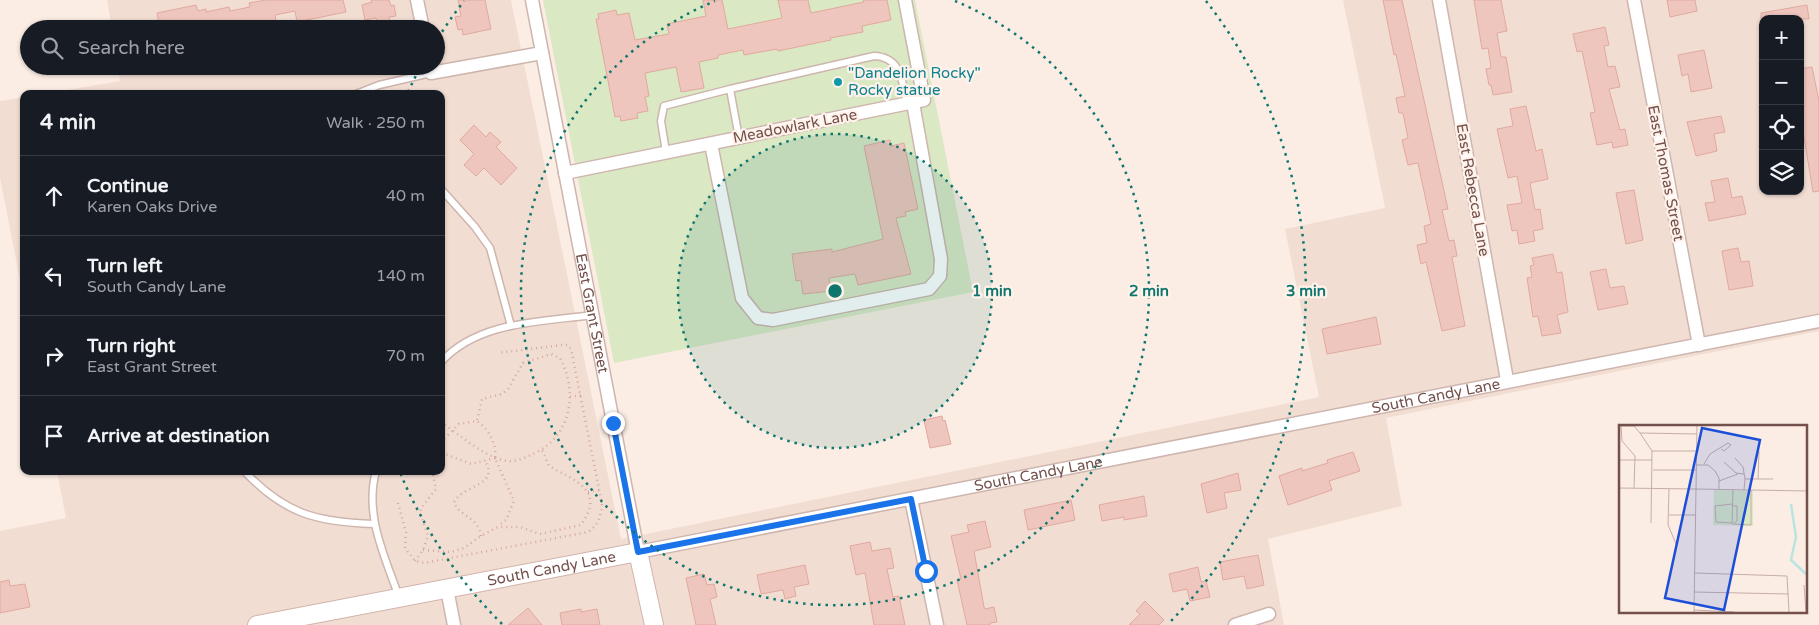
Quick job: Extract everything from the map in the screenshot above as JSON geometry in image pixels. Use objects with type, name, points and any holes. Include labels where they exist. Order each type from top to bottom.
[{"type":"main road","name":"South Candy Lane","points":[[257,625],[638,552]]},
{"type":"main road","name":"East Grant Street","points":[[638,552],[654,625]]},
{"type":"street","points":[[417,0],[421,20]]},
{"type":"street","name":"East Grant Street","points":[[532,0],[638,552]]},
{"type":"street","points":[[711,144],[742,298],[758,318],[773,320],[929,289],[940,276],[941,259],[910,103],[924,100],[905,0]]},
{"type":"street","name":"East Rebecca Lane","points":[[1438,0],[1507,380]]},
{"type":"street","name":"East Thomas Street","points":[[1634,0],[1699,345]]},
{"type":"street","points":[[445,68],[542,53]]},
{"type":"street","name":"Meadowlark Lane","points":[[565,173],[910,103]]},
{"type":"street","name":"South Candy Lane","points":[[638,552],[1507,380],[1819,321]]},
{"type":"street","points":[[911,499],[937,625]]},
{"type":"street","points":[[447,589],[454,625]]},
{"type":"street","points":[[1235,625],[1269,614]]},
{"type":"lane","points":[[666,152],[661,121],[664,106],[874,56],[881,56],[895,63],[900,71],[910,103]]},
{"type":"lane","points":[[366,90],[413,75]]},
{"type":"lane","points":[[379,85],[380,90]]},
{"type":"lane","points":[[730,89],[739,138]]},
{"type":"lane","points":[[445,193],[475,227],[490,248],[511,326]]},
{"type":"lane","points":[[445,359],[480,334],[511,326],[592,315]]},
{"type":"lane","points":[[249,475],[291,510],[310,517],[345,523],[374,524]]},
{"type":"lane","points":[[375,475],[372,501],[374,524],[399,598]]},
{"type":"path","points":[[398,503],[406,532],[405,548],[415,561],[424,563],[588,532],[596,527],[601,516],[602,504],[574,355],[567,345],[498,353]]},
{"type":"path","points":[[445,425],[495,458],[515,462],[542,450],[556,438],[566,423],[570,397],[568,375],[560,358],[551,354],[542,355],[523,363],[508,389],[502,394],[482,399],[477,421]]},
{"type":"path","points":[[570,397],[581,395]]},
{"type":"path","points":[[423,550],[452,552],[464,548],[506,520],[514,501],[495,458],[496,452],[486,428],[477,421],[459,424],[455,431],[445,439]]},
{"type":"path","points":[[498,526],[520,527],[540,534],[553,532],[581,525],[590,510],[592,501],[582,484],[571,476],[549,466],[542,450]]},
{"type":"path","points":[[445,454],[472,464],[495,458]]},
{"type":"path","points":[[481,536],[481,529],[476,523],[457,510],[454,502],[458,494],[482,483],[488,476],[489,467],[485,461]]},
{"type":"path","points":[[415,561],[423,550],[428,536],[420,517],[420,512],[421,507],[436,490],[433,475]]},
{"type":"path","points":[[587,492],[599,490]]},
{"type":"path","points":[[553,532],[554,539]]},
{"type":"path","points":[[452,552],[453,559]]},
{"type":"shaded area","points":[[107,0],[511,0],[621,539],[1319,397],[1285,229],[1385,208],[1343,0],[1819,0],[1819,331],[1386,418],[1402,506],[1268,539],[1284,625],[0,625],[0,531],[66,518],[58,475],[445,475],[445,90],[67,90],[120,81],[119,75],[445,75],[445,20],[110,20]]},
{"type":"shaded area","points":[[20,98],[20,280],[0,178],[0,101]]},
{"type":"green space","points":[[543,0],[915,0],[973,292],[614,363]]},
{"type":"building","points":[[266,0],[343,0],[346,12],[307,20],[297,20],[295,11],[275,15],[276,20],[158,20],[157,13],[196,5],[198,11],[206,9],[206,12],[229,7],[230,11],[250,7],[249,3]]},
{"type":"building","points":[[371,0],[389,0],[391,6],[394,5],[396,16],[389,17],[390,20],[376,20],[376,18],[365,20],[362,5],[372,2]]},
{"type":"building","points":[[458,0],[485,0],[491,29],[463,35],[462,29],[458,30],[455,17],[461,16]]},
{"type":"building","points":[[703,0],[722,0],[728,29],[782,18],[778,0],[808,0],[811,13],[864,2],[863,0],[887,0],[891,20],[862,26],[863,32],[778,51],[777,49],[744,55],[743,50],[718,55],[718,58],[699,62],[704,88],[681,92],[676,67],[645,73],[649,96],[645,97],[648,111],[637,113],[638,118],[621,121],[620,116],[615,117],[596,19],[599,19],[598,14],[616,10],[617,15],[629,13],[635,40],[669,34],[667,24],[706,16]]},
{"type":"building","points":[[1383,0],[1402,0],[1448,209],[1442,210],[1449,241],[1454,240],[1457,256],[1452,257],[1465,326],[1442,331],[1426,262],[1421,264],[1417,245],[1427,243],[1424,226],[1431,224],[1418,163],[1408,165],[1402,140],[1408,138],[1403,113],[1399,113],[1396,98],[1405,96],[1396,54],[1394,55]]},
{"type":"building","points":[[1474,0],[1501,0],[1507,31],[1497,33],[1501,57],[1506,57],[1512,92],[1493,95],[1486,69],[1491,68],[1488,48],[1482,49]]},
{"type":"building","points":[[1667,0],[1695,0],[1697,11],[1670,17]]},
{"type":"building","points":[[1807,5],[1809,19],[1804,19],[1804,15],[1761,15],[1761,13]]},
{"type":"building","points":[[1605,27],[1609,45],[1604,46],[1608,67],[1615,66],[1620,87],[1609,89],[1620,130],[1625,129],[1628,145],[1613,148],[1612,142],[1597,145],[1590,113],[1595,112],[1582,51],[1577,52],[1573,34]]},
{"type":"building","points":[[1704,50],[1712,88],[1691,92],[1688,74],[1682,76],[1678,55]]},
{"type":"building","points":[[1812,67],[1819,101],[1819,191],[1813,192],[1804,137],[1804,68]]},
{"type":"building","points":[[1526,106],[1536,151],[1542,149],[1548,179],[1530,183],[1535,210],[1540,209],[1543,229],[1533,231],[1535,241],[1519,244],[1517,230],[1512,231],[1507,205],[1522,203],[1517,176],[1508,178],[1497,129],[1513,126],[1510,109]]},
{"type":"building","points":[[1721,116],[1725,132],[1714,134],[1717,151],[1696,156],[1687,122]]},
{"type":"building","points":[[474,125],[486,137],[490,132],[501,142],[496,147],[517,168],[501,185],[484,168],[476,176],[464,165],[474,154],[460,140]]},
{"type":"building","points":[[890,140],[891,146],[904,143],[918,209],[905,212],[906,216],[896,218],[911,274],[858,285],[855,274],[829,278],[831,291],[803,294],[801,280],[796,281],[792,254],[832,249],[832,252],[883,239],[864,146]]},
{"type":"building","points":[[1728,178],[1732,198],[1742,196],[1746,214],[1709,221],[1705,203],[1715,202],[1711,181]]},
{"type":"building","points":[[1634,190],[1643,240],[1626,244],[1616,193]]},
{"type":"building","points":[[1738,248],[1741,262],[1749,261],[1753,286],[1729,290],[1722,251]]},
{"type":"building","points":[[1553,254],[1557,273],[1562,272],[1568,312],[1557,315],[1561,333],[1542,336],[1538,316],[1533,317],[1527,278],[1532,277],[1530,266],[1534,265],[1532,258]]},
{"type":"building","points":[[1606,269],[1610,288],[1624,286],[1628,304],[1598,310],[1590,272]]},
{"type":"building","points":[[1376,317],[1381,344],[1327,354],[1322,329]]},
{"type":"building","points":[[942,416],[943,421],[945,420],[951,444],[930,448],[924,420]]},
{"type":"building","points":[[1353,452],[1360,471],[1329,481],[1332,490],[1288,505],[1279,476],[1302,468],[1302,471],[1328,463],[1327,460]]},
{"type":"building","points":[[1238,473],[1241,490],[1224,493],[1227,508],[1207,513],[1201,484]]},
{"type":"building","points":[[1144,496],[1147,516],[1124,520],[1124,517],[1102,521],[1099,505]]},
{"type":"building","points":[[1071,500],[1075,520],[1028,530],[1024,510]]},
{"type":"building","points":[[985,521],[991,547],[974,551],[984,607],[985,609],[994,607],[997,622],[990,623],[990,625],[967,625],[957,580],[961,579],[951,536],[969,532],[967,525]]},
{"type":"building","points":[[870,542],[872,551],[890,548],[894,568],[887,569],[893,597],[899,596],[905,625],[874,625],[865,573],[856,575],[850,546]]},
{"type":"building","points":[[1258,555],[1264,585],[1247,589],[1244,576],[1223,580],[1220,562]]},
{"type":"building","points":[[805,565],[809,584],[794,587],[796,596],[785,599],[783,590],[761,594],[757,575]]},
{"type":"building","points":[[1198,567],[1201,582],[1206,581],[1210,597],[1190,601],[1187,589],[1173,592],[1169,574]]},
{"type":"building","points":[[704,574],[707,585],[714,584],[717,597],[710,599],[716,625],[696,625],[686,578]]},
{"type":"building","points":[[9,580],[10,586],[25,584],[30,607],[0,613],[0,582]]},
{"type":"building","points":[[1145,601],[1164,620],[1159,625],[1129,625],[1140,614],[1136,611]]},
{"type":"building","points":[[528,608],[542,625],[508,625]]},
{"type":"building","points":[[581,609],[581,612],[597,609],[600,625],[562,625],[560,613]]},
{"type":"place","name":"\"Dandelion Rocky\" Rocky statue","points":[[838,82]]},
{"type":"route","points":[[613,423],[638,552],[911,499],[926,571]]}]
